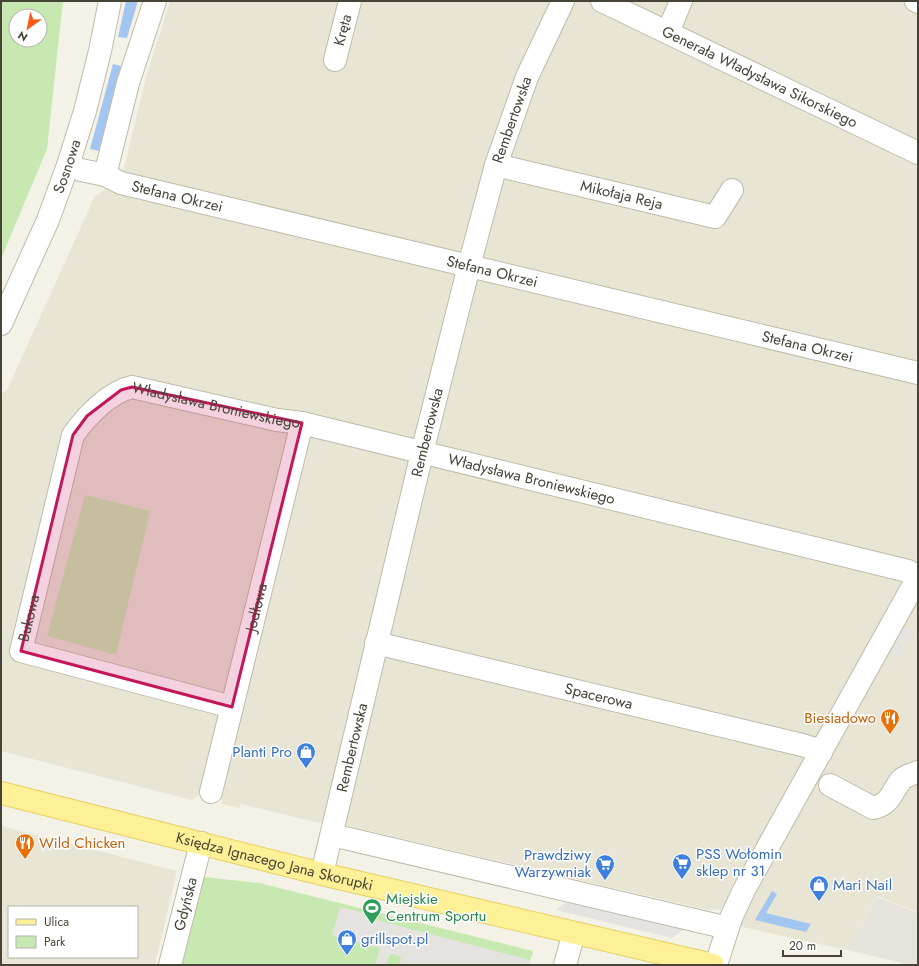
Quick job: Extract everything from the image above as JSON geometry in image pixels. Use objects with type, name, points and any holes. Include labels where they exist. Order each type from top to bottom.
[{"type":"main road","name":"Księdza Ignacego Jana Skorupki","points":[[1,793],[322,874],[715,965]]},
{"type":"street","name":"Sosnowa","points":[[1,324],[48,220],[68,165],[85,111],[100,51],[110,1]]},
{"type":"street","points":[[105,175],[128,83],[155,1]]},
{"type":"street","name":"Kręta","points":[[335,60],[350,1]]},
{"type":"street","name":"Rembertowska","points":[[322,874],[422,453],[496,166],[527,77],[563,1]]},
{"type":"street","name":"Generała Władysława Sikorskiego","points":[[602,1],[918,153]]},
{"type":"street","points":[[668,32],[681,1]]},
{"type":"street","name":"Stefana Okrzei","points":[[68,165],[81,170],[105,175],[121,183],[295,223],[918,373]]},
{"type":"street","name":"Mikołaja Reja","points":[[496,166],[715,217],[732,190]]},
{"type":"street","name":"Władysława Broniewskiego","points":[[82,422],[87,416],[121,390],[132,387],[277,420],[302,423],[908,571],[918,577]]},
{"type":"street","name":"Bukowa","points":[[82,422],[73,435],[21,651],[232,706]]},
{"type":"street","name":"Jodłowa","points":[[211,792],[302,423]]},
{"type":"street","points":[[715,965],[728,928],[744,890],[918,577]]},
{"type":"street","name":"Spacerowa","points":[[376,643],[802,745],[821,753]]},
{"type":"street","points":[[830,785],[872,808],[880,806],[886,802],[901,780],[918,772]]},
{"type":"street","points":[[332,835],[728,928]]},
{"type":"street","name":"Gdyńska","points":[[170,965],[201,843]]},
{"type":"street","points":[[565,965],[574,933]]},
{"type":"highlighted area","points":[[132,387],[302,423],[232,707],[21,651],[73,435],[87,416],[121,390]]},
{"type":"shaded area","points":[[170,1],[598,1],[918,156],[918,560],[848,683],[727,909],[708,910],[349,826],[319,823],[241,804],[239,808],[222,804],[222,800],[199,795],[192,800],[1,751],[1,394],[7,390],[95,196],[121,180],[147,74]]},
{"type":"shaded area","points":[[606,1],[918,1],[918,151]]},
{"type":"shaded area","points":[[918,575],[918,912],[877,896],[847,950],[724,923]]},
{"type":"shaded area","points":[[903,623],[915,632],[908,644],[899,638],[896,642],[906,648],[900,658],[886,652]]},
{"type":"shaded area","points":[[1,826],[177,871],[155,965],[1,965]]},
{"type":"shaded area","points":[[877,897],[918,913],[918,965],[910,965],[847,950]]},
{"type":"shaded area","points":[[571,898],[688,926],[672,938],[556,910]]},
{"type":"shaded area","points":[[340,907],[376,916],[376,920],[530,960],[529,965],[400,965],[400,956],[391,954],[389,955],[386,965],[375,965],[380,948],[332,935]]},
{"type":"green space","points":[[1,1],[63,1],[47,149],[1,259]]},
{"type":"green space","points":[[85,495],[150,511],[116,655],[47,636]]},
{"type":"green space","points":[[204,877],[259,883],[533,951],[529,965],[182,965]]},
{"type":"water","points":[[126,1],[138,1],[127,38],[118,37]]},
{"type":"water","points":[[113,64],[121,66],[99,151],[90,149]]},
{"type":"water","points":[[772,891],[777,894],[766,913],[811,924],[806,932],[755,920]]},
{"type":"place","name":"Biesiadowo","points":[[890,735]]},
{"type":"place","name":"Planti Pro","points":[[306,769]]},
{"type":"place","name":"Wild Chicken","points":[[25,860]]},
{"type":"place","name":"PSS Wołomin sklep nr 31","points":[[682,880]]},
{"type":"place","name":"Prawdziwy Warzywniak","points":[[605,881]]},
{"type":"place","name":"Mari Nail","points":[[819,902]]},
{"type":"place","name":"Miejskie Centrum Sportu","points":[[372,925]]},
{"type":"place","name":"grillspot.pl","points":[[347,956]]}]
